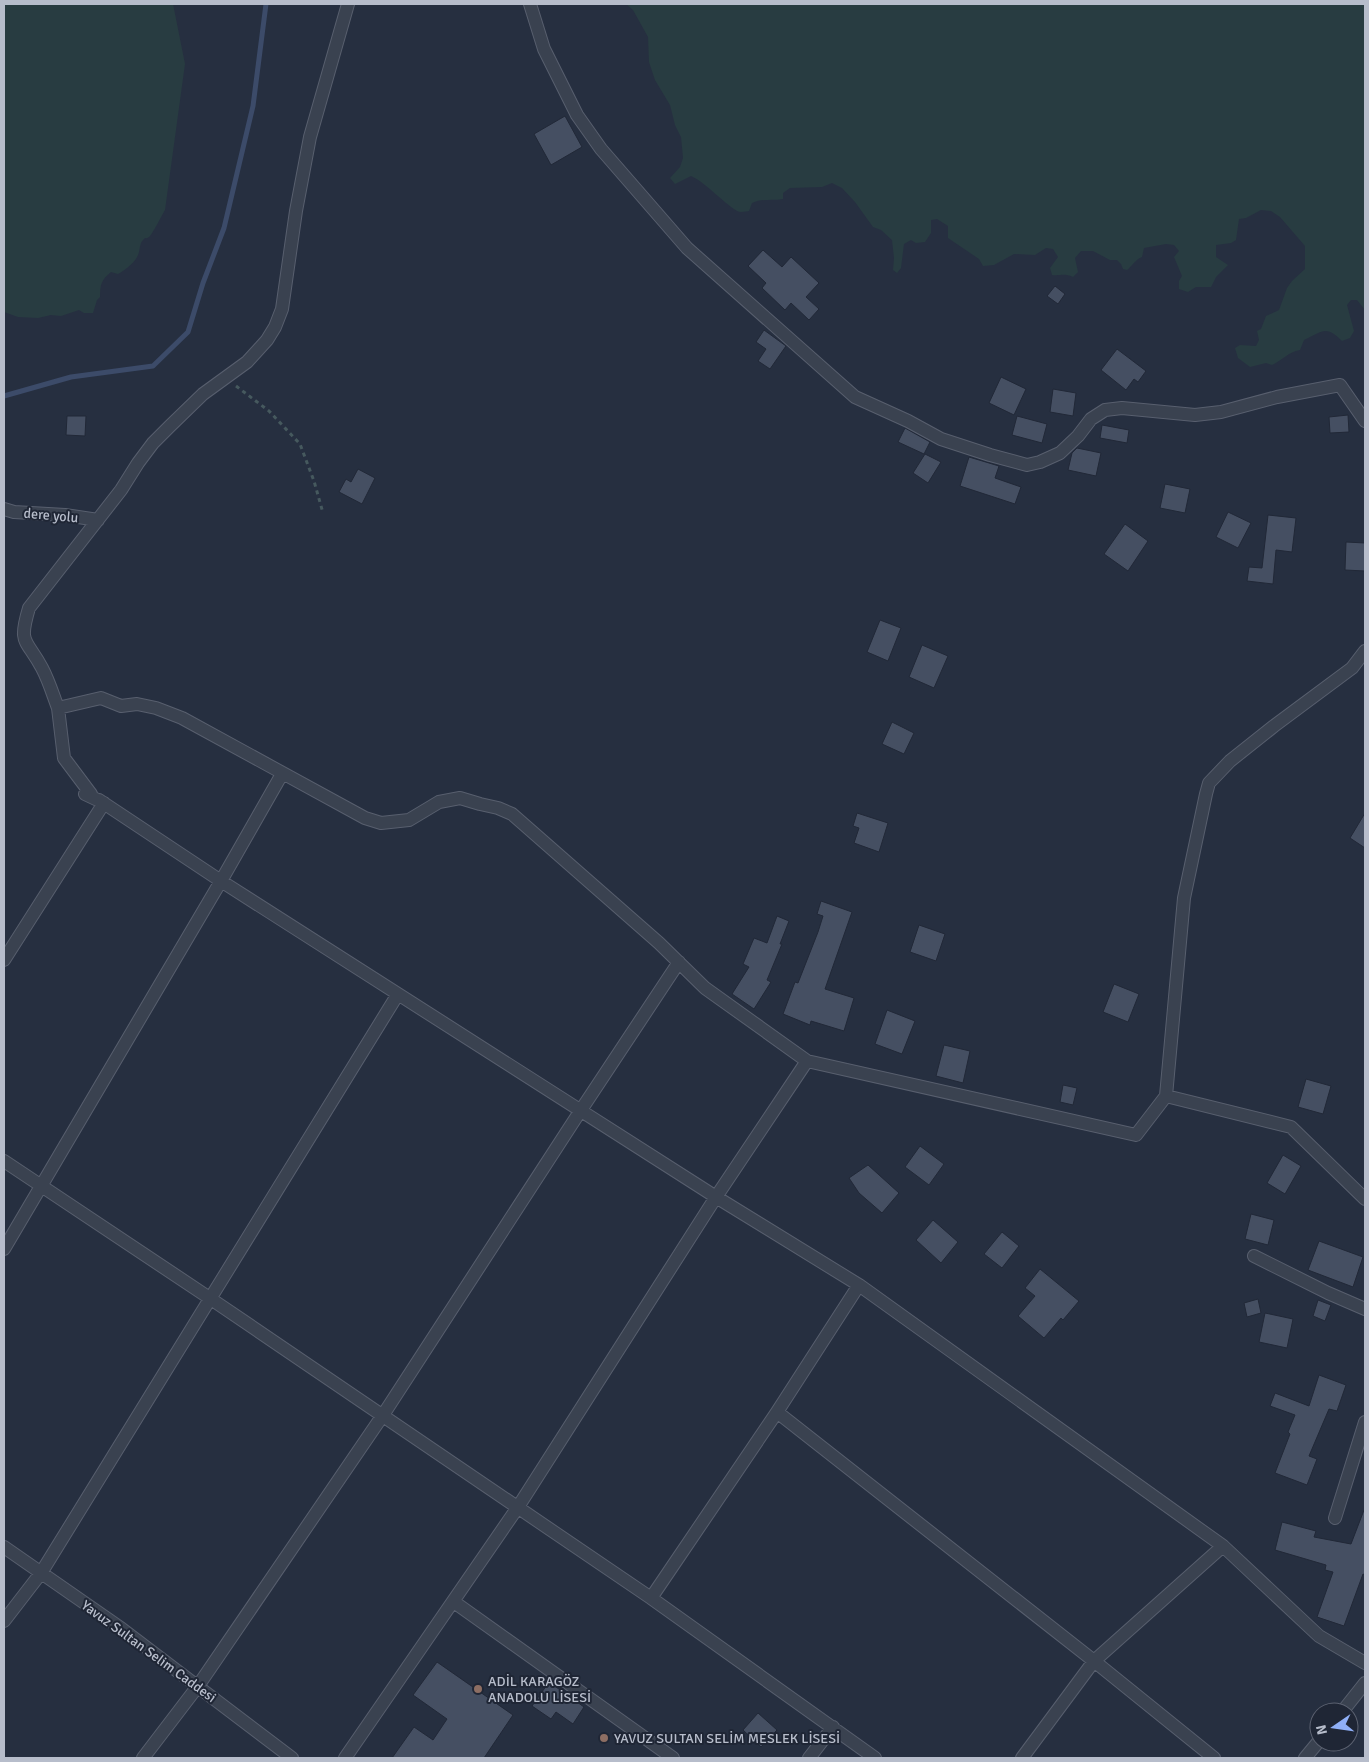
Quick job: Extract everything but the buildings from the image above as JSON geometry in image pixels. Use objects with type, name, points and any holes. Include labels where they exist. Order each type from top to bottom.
[{"type":"street","points":[[348,4],[310,137],[301,179],[282,309],[275,327],[267,340],[247,362],[203,394],[153,443],[98,520],[30,608],[24,628],[26,644],[42,668],[58,708],[64,758],[91,794],[104,804],[398,994],[859,1286],[1223,1546],[1319,1636],[1365,1663]]},
{"type":"street","points":[[530,4],[544,50],[577,115],[601,149],[687,248],[854,397],[908,421],[942,440],[1027,465],[1040,462],[1060,453],[1092,419],[1105,410],[1122,408],[1195,414],[1221,412],[1277,396],[1340,384],[1365,421]]},
{"type":"street","name":"dere yolu","points":[[4,509],[14,512],[65,515],[98,520]]},
{"type":"street","points":[[58,708],[101,698],[121,706],[137,704],[156,708],[182,718],[365,818],[381,823],[409,820],[439,802],[460,798],[498,808],[512,814],[660,943],[705,988],[807,1061],[1136,1135],[1166,1096],[1184,898],[1209,783],[1230,761],[1352,668],[1365,651]]},
{"type":"street","points":[[4,1249],[282,774]]},
{"type":"street","points":[[4,960],[104,804]]},
{"type":"street","points":[[143,1758],[198,1686],[384,1415],[679,962]]},
{"type":"street","points":[[4,1621],[41,1573],[398,994]]},
{"type":"street","points":[[345,1758],[454,1602],[518,1506],[716,1197],[807,1061]]},
{"type":"street","points":[[1166,1096],[1291,1127],[1365,1199]]},
{"type":"street","points":[[4,1161],[518,1506],[651,1598],[875,1758]]},
{"type":"street","points":[[1254,1256],[1328,1293],[1365,1308]]},
{"type":"street","points":[[651,1598],[777,1412],[859,1286]]},
{"type":"street","points":[[777,1412],[1094,1661],[1214,1758]]},
{"type":"street","points":[[1335,1518],[1365,1422]]},
{"type":"street","points":[[1022,1758],[1094,1661],[1223,1546]]},
{"type":"street","name":"Yavuz Sultan Selim Caddesi","points":[[4,1547],[122,1629],[292,1758]]},
{"type":"street","points":[[454,1602],[673,1758]]},
{"type":"street","points":[[1350,1702],[1365,1683]]},
{"type":"street","points":[[809,1758],[833,1727]]},
{"type":"path","points":[[226,378],[269,411],[300,444],[314,481],[323,513]]},
{"type":"green space","points":[[4,4],[173,4],[185,64],[165,210],[148,238],[142,241],[134,262],[118,274],[111,272],[103,280],[100,297],[97,300],[93,313],[84,313],[79,310],[61,316],[51,315],[38,318],[18,317],[4,312]]},
{"type":"green space","points":[[626,4],[1365,4],[1365,310],[1357,300],[1351,300],[1347,305],[1354,331],[1350,338],[1342,341],[1328,331],[1320,332],[1304,340],[1300,350],[1292,352],[1272,365],[1266,363],[1250,367],[1238,358],[1235,348],[1240,345],[1256,346],[1259,340],[1257,331],[1261,329],[1266,316],[1279,310],[1287,288],[1305,269],[1305,246],[1280,217],[1271,211],[1261,210],[1246,218],[1239,219],[1236,240],[1231,243],[1216,245],[1216,257],[1228,265],[1216,277],[1211,287],[1196,287],[1188,292],[1179,289],[1179,281],[1182,276],[1174,257],[1179,251],[1174,245],[1166,244],[1144,248],[1142,257],[1127,270],[1123,269],[1117,260],[1110,260],[1093,251],[1081,251],[1075,258],[1078,272],[1073,277],[1052,275],[1050,268],[1058,257],[1053,249],[1046,248],[1035,255],[1014,254],[994,265],[983,266],[979,259],[948,238],[948,226],[937,219],[931,220],[931,233],[925,242],[916,243],[911,240],[904,244],[901,268],[897,273],[893,270],[892,240],[881,230],[873,227],[842,188],[832,183],[822,187],[790,188],[783,193],[783,199],[756,201],[752,203],[749,211],[737,211],[704,184],[691,176],[675,184],[670,178],[680,167],[683,158],[681,137],[675,125],[670,105],[655,80],[649,62],[648,37],[633,10]]},
{"type":"waterway","points":[[4,396],[71,377],[153,366],[188,332],[203,283],[224,228],[253,106],[266,4]]},
{"type":"place","name":"ADİL KARAGÖZ ANADOLU LİSESİ","points":[[478,1689]]},
{"type":"place","name":"YAVUZ SULTAN SELİM MESLEK LİSESİ","points":[[604,1738]]}]
